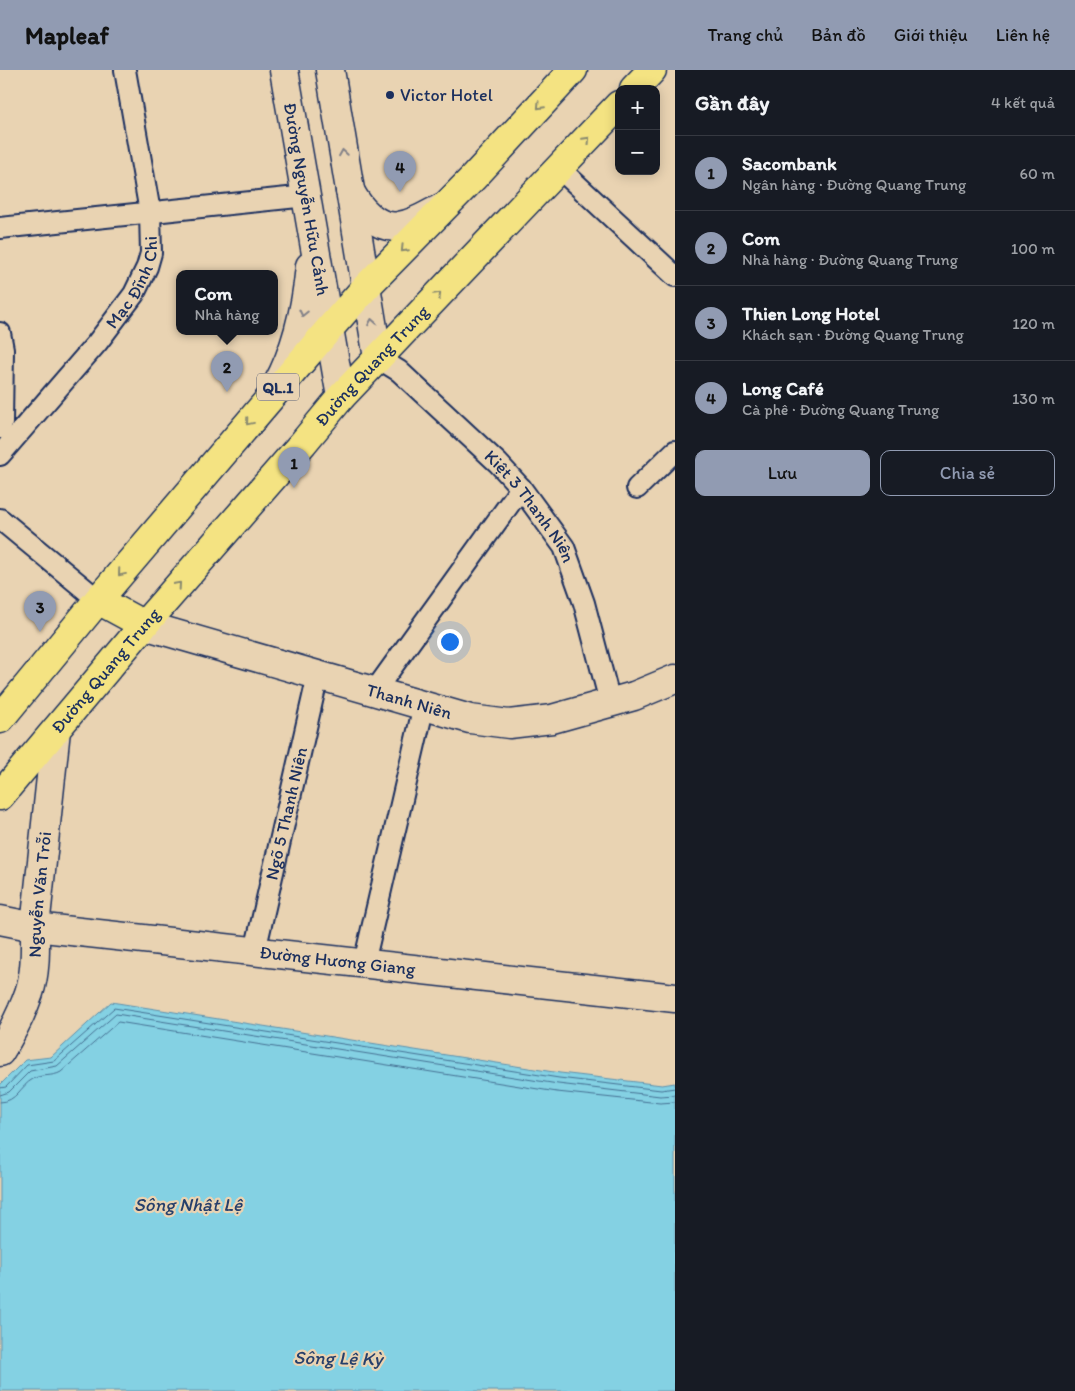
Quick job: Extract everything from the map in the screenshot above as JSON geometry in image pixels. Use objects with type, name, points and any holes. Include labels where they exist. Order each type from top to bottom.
[{"type":"main road","name":"Đường Nguyễn Hữu Cảnh","points":[[284,70],[341,397]]},
{"type":"main road","points":[[330,70],[378,358]]},
{"type":"main road","name":"QL.1","points":[[0,719],[272,394],[366,287],[573,70]]},
{"type":"main road","points":[[638,85],[652,70]]},
{"type":"main road","name":"Đường Quang Trung","points":[[0,796],[144,625],[341,397],[615,109]]},
{"type":"main road","points":[[350,191],[357,204],[375,220],[397,227],[423,218],[446,205]]},
{"type":"main road","points":[[272,394],[283,374],[296,342],[305,304],[310,252],[308,204]]},
{"type":"main road","points":[[98,600],[144,625]]},
{"type":"main road","name":"Thanh Niên","points":[[144,625],[470,719],[509,724],[552,719],[634,696],[675,679]]},
{"type":"main road","name":"Nguyễn Văn Trỗi","points":[[0,1052],[8,1040],[30,992],[56,730]]},
{"type":"main road","name":"Đường Hương Giang","points":[[0,920],[35,927],[675,998]]},
{"type":"street","name":"Mạc Đĩnh Chi","points":[[0,455],[98,343],[134,294],[147,267],[151,253],[150,212],[124,70]]},
{"type":"street","points":[[560,168],[675,276]]},
{"type":"street","points":[[0,228],[150,212],[308,204]]},
{"type":"street","points":[[0,428],[2,423],[1,344]]},
{"type":"street","name":"Kiệt 3 Thanh Niên","points":[[378,358],[399,371],[498,463],[521,488],[564,547],[584,603],[610,702]]},
{"type":"street","points":[[637,488],[675,450]]},
{"type":"street","points":[[374,692],[521,488]]},
{"type":"street","points":[[0,518],[98,600]]},
{"type":"street","name":"Ngõ 5 Thanh Niên","points":[[255,951],[318,675]]},
{"type":"street","points":[[364,963],[424,705]]},
{"type":"water","name":"Sông Nhật Lệ","points":[[111,1002],[560,1073],[662,1085],[675,1083],[675,1391],[0,1391],[0,1085],[25,1060],[51,1057]]},
{"type":"place","name":"Victor Hotel","points":[[390,95]]},
{"type":"place","name":"Long Café","points":[[400,192]]},
{"type":"place","name":"Com","points":[[227,392]]},
{"type":"place","name":"Sacombank","points":[[294,488]]},
{"type":"place","name":"Thien Long Hotel","points":[[40,632]]},
{"type":"water label","name":"Sông Lệ Kỳ","points":[[338,1358]]}]
